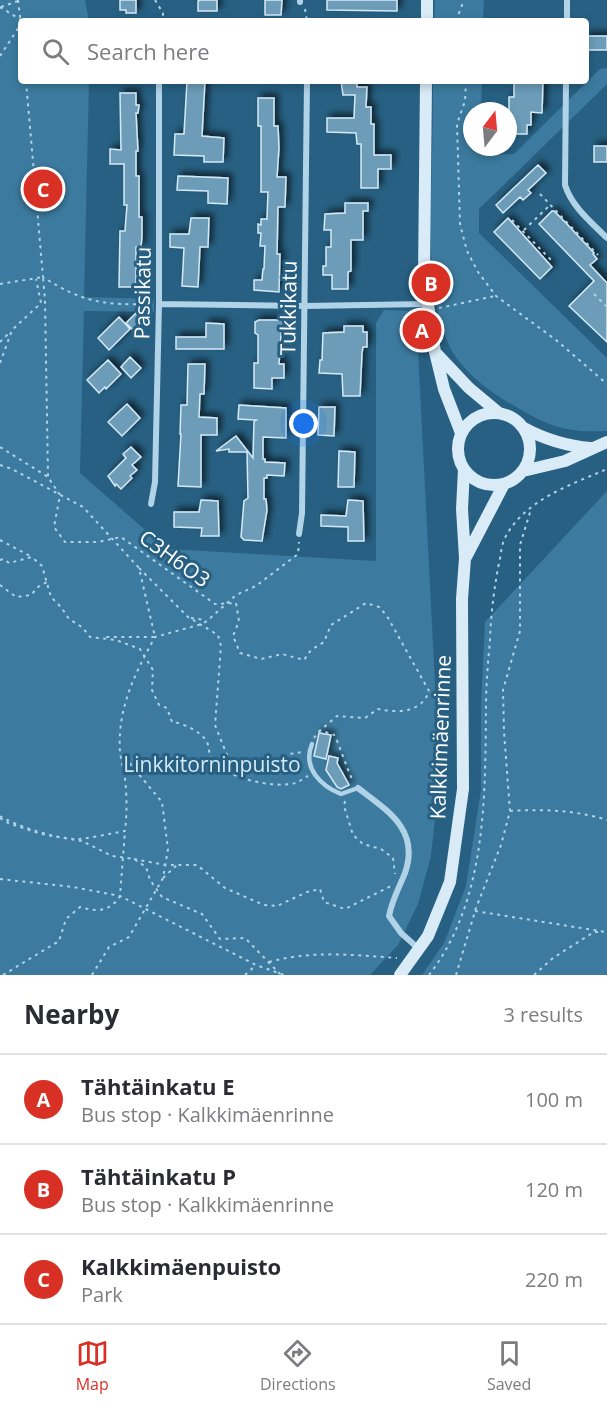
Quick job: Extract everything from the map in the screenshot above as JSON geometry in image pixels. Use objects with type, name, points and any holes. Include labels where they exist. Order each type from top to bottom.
[{"type":"street","points":[[427,18],[428,0]]},
{"type":"street","points":[[567,0],[567,18]]},
{"type":"street","name":"Passikatu","points":[[151,504],[155,482],[159,304],[159,84]]},
{"type":"street","name":"Tukkikatu","points":[[299,534],[302,522],[307,84]]},
{"type":"street","points":[[426,84],[423,255],[427,307],[444,389],[461,433]]},
{"type":"street","points":[[566,84],[566,185],[569,197],[607,238]]},
{"type":"street","points":[[159,304],[427,307]]},
{"type":"street","points":[[435,352],[469,388],[498,413]]},
{"type":"street","points":[[592,448],[573,447],[547,440],[524,428],[513,418],[498,413],[483,414],[470,421],[461,433],[457,448],[460,463],[469,475],[482,483],[497,485],[511,481],[523,471],[565,461],[607,442]]},
{"type":"street","points":[[523,471],[530,450],[530,442],[524,428]]},
{"type":"street","name":"Kalkkimäenrinne","points":[[400,975],[428,936],[450,882],[463,789],[462,599],[465,558],[462,509],[464,469]]},
{"type":"street","name":"Kalkkimäenrinne","points":[[465,558],[504,484]]},
{"type":"street","points":[[358,788],[392,814],[408,838],[409,852],[405,871],[389,916],[416,955]]},
{"type":"lane","points":[[312,744],[308,753],[314,774],[327,789],[341,795],[358,788]]},
{"type":"path","points":[[18,21],[0,7],[18,0],[20,18]]},
{"type":"path","points":[[155,0],[163,13],[163,18]]},
{"type":"path","points":[[457,18],[464,0]]},
{"type":"path","points":[[300,1],[307,12],[307,18]]},
{"type":"path","points":[[0,56],[18,28]]},
{"type":"path","points":[[26,84],[45,300],[48,477]]},
{"type":"path","points":[[466,84],[465,101],[457,124],[460,224],[467,251],[478,272],[496,296],[556,340],[607,384]]},
{"type":"path","points":[[540,194],[598,255]]},
{"type":"path","points":[[524,231],[550,205]]},
{"type":"path","points":[[512,220],[553,262]]},
{"type":"path","points":[[36,278],[41,303]]},
{"type":"path","points":[[0,284],[43,278],[63,291],[101,303],[159,304]]},
{"type":"path","points":[[594,294],[607,307]]},
{"type":"path","points":[[427,307],[496,296]]},
{"type":"path","points":[[0,342],[45,300]]},
{"type":"path","points":[[0,363],[12,330]]},
{"type":"path","points":[[0,447],[48,477],[60,495]]},
{"type":"path","points":[[0,465],[12,469],[83,507],[188,617],[218,636],[221,646],[215,725],[227,755],[237,766],[251,769],[273,766],[289,754],[308,753]]},
{"type":"path","points":[[429,975],[449,946],[472,888],[486,791],[486,705],[492,598],[504,541],[516,523],[532,507],[564,488],[607,469]]},
{"type":"path","name":"C3H6O3","points":[[60,495],[54,527],[64,542],[98,542],[121,537],[214,604],[236,603],[239,621],[233,636],[240,653],[261,659],[282,654],[304,660],[311,650],[324,642],[331,625],[366,603],[379,607],[387,616],[429,691],[426,700],[418,707],[391,711],[378,709],[365,718],[337,716],[316,734]]},
{"type":"path","points":[[456,975],[485,880],[501,845],[510,811],[503,690],[520,631],[520,545],[532,507]]},
{"type":"path","points":[[90,637],[155,637],[202,624],[236,595],[256,586],[298,554],[299,534]]},
{"type":"path","points":[[0,540],[32,557],[42,566],[51,597],[69,620],[82,627],[90,637],[116,640],[141,649],[153,670],[152,690],[159,705],[167,708],[172,722],[182,723],[187,728],[198,731],[207,742],[211,759],[218,765],[235,776],[274,785],[296,783],[314,774]]},
{"type":"path","points":[[0,560],[4,559],[9,563],[32,557]]},
{"type":"path","points":[[3,975],[59,941],[66,919],[80,907],[94,911],[108,908],[115,904],[120,896],[127,815],[125,780],[120,752],[121,717],[136,670],[155,637],[139,568]]},
{"type":"path","points":[[0,585],[16,597],[32,595],[38,587],[47,582]]},
{"type":"path","points":[[188,617],[207,621]]},
{"type":"path","points":[[312,744],[319,731],[332,734],[338,740],[341,755],[358,788]]},
{"type":"path","points":[[120,752],[162,802],[168,849],[163,878]]},
{"type":"path","points":[[0,817],[8,823],[41,834],[82,841],[112,856],[165,865],[197,865],[225,888],[264,905],[278,906],[307,892],[320,890],[324,902],[345,909],[391,886],[395,873],[393,858],[381,849],[363,844],[353,835],[344,806],[347,792]]},
{"type":"path","points":[[510,811],[547,809],[586,814],[607,820]]},
{"type":"path","points":[[0,817],[9,822],[74,839],[125,831]]},
{"type":"path","points":[[134,859],[146,867],[150,880],[162,897],[202,914],[220,939],[245,938],[280,974]]},
{"type":"path","points":[[92,975],[110,947],[129,937],[163,878],[178,864]]},
{"type":"path","points":[[0,879],[74,887],[120,896],[256,965],[284,975]]},
{"type":"path","points":[[475,911],[606,932]]},
{"type":"path","points":[[534,975],[553,958],[594,932],[606,932]]},
{"type":"path","points":[[269,962],[294,955],[416,955]]},
{"type":"path","points":[[245,975],[256,965]]},
{"type":"green space","name":"Linkkitorninpuisto","points":[[0,0],[85,0],[88,18],[18,18],[18,84],[89,84],[84,297],[154,299],[154,312],[84,311],[80,473],[167,549],[376,561],[376,323],[384,310],[416,311],[438,742],[437,800],[431,856],[418,904],[398,945],[370,975],[0,975]]},
{"type":"green space","points":[[435,0],[484,0],[483,18],[434,18]]},
{"type":"green space","points":[[607,68],[607,84],[479,209],[479,233],[607,358],[607,431],[580,431],[547,423],[494,393],[467,371],[448,343],[437,307],[432,270],[433,84],[482,84],[481,102],[463,102],[463,156],[517,156],[517,151],[585,84],[589,84],[589,80],[600,69]]},
{"type":"green space","points":[[607,491],[607,975],[422,975],[444,943],[466,886],[481,790],[481,704],[485,622]]},
{"type":"building","points":[[120,0],[136,0],[136,13],[126,13],[126,10],[120,10]]},
{"type":"building","points":[[200,0],[217,0],[217,11],[198,11]]},
{"type":"building","points":[[265,0],[282,0],[281,15],[265,15]]},
{"type":"building","points":[[327,0],[397,0],[397,11],[327,10]]},
{"type":"building","points":[[589,36],[607,36],[607,50],[589,50]]},
{"type":"building","points":[[187,84],[205,84],[202,136],[224,138],[223,162],[204,162],[204,156],[174,155],[175,134],[184,134]]},
{"type":"building","points":[[341,84],[357,84],[357,87],[367,87],[366,107],[371,107],[371,124],[374,124],[374,155],[391,155],[391,169],[378,169],[378,188],[361,188],[361,144],[357,144],[356,133],[327,132],[327,118],[354,118],[355,95],[343,95]]},
{"type":"building","points":[[514,84],[543,84],[542,113],[531,112],[531,125],[527,125],[527,134],[517,134],[517,102],[509,102],[509,97],[514,97]]},
{"type":"building","points":[[120,93],[136,93],[136,105],[139,105],[138,113],[136,113],[138,151],[136,151],[136,176],[139,176],[139,217],[142,217],[142,236],[141,247],[136,247],[136,287],[119,287],[120,231],[125,231],[127,205],[124,205],[124,164],[110,164],[110,149],[121,150]]},
{"type":"building","points":[[258,98],[274,98],[274,126],[278,126],[279,148],[277,177],[286,177],[285,207],[278,207],[279,292],[254,290],[254,280],[262,280],[264,269],[265,246],[260,246],[261,233],[258,233],[258,224],[261,225],[261,219],[267,219],[268,192],[261,192],[261,126],[258,126]]},
{"type":"building","points":[[594,146],[607,146],[607,162],[594,162]]},
{"type":"building","points":[[538,165],[546,173],[528,190],[531,193],[523,200],[520,197],[503,213],[496,205]]},
{"type":"building","points":[[178,176],[228,178],[227,204],[208,203],[208,191],[177,190]]},
{"type":"building","points":[[345,203],[368,203],[368,211],[363,211],[363,240],[351,240],[351,271],[348,272],[348,289],[332,289],[332,275],[323,275],[323,266],[326,266],[326,247],[331,247],[331,230],[324,230],[325,214],[345,213]]},
{"type":"building","points":[[552,211],[565,222],[597,259],[590,265],[607,283],[607,342],[569,306],[594,281],[539,224]]},
{"type":"building","points":[[191,218],[209,218],[208,247],[200,247],[198,287],[182,286],[184,248],[170,247],[170,234],[189,234]]},
{"type":"building","points":[[508,218],[552,267],[540,279],[494,232]]},
{"type":"building","points":[[136,313],[146,323],[136,333],[126,323]]},
{"type":"building","points":[[119,317],[130,329],[109,350],[98,338]]},
{"type":"building","points":[[282,320],[279,364],[284,364],[284,378],[272,378],[272,389],[254,388],[254,363],[258,363],[258,335],[255,333],[255,322]]},
{"type":"building","points":[[206,323],[224,324],[224,349],[176,349],[176,337],[206,337]]},
{"type":"building","points":[[344,326],[363,326],[363,332],[367,332],[367,347],[363,347],[362,353],[360,396],[343,396],[342,374],[319,373],[323,333],[344,332]]},
{"type":"building","points":[[130,357],[141,368],[131,378],[121,367]]},
{"type":"building","points":[[108,360],[121,374],[99,393],[87,380]]},
{"type":"building","points":[[188,364],[205,364],[204,394],[200,394],[199,417],[217,418],[217,435],[201,435],[201,487],[178,486],[181,405],[187,405]]},
{"type":"building","points":[[127,404],[140,418],[122,436],[108,422]]},
{"type":"building","points":[[239,405],[286,408],[286,438],[263,437],[265,462],[285,463],[284,476],[267,475],[267,478],[264,478],[264,499],[266,499],[267,510],[262,541],[244,540],[241,537],[244,501],[248,498],[247,452],[229,452],[229,449],[216,451],[236,436],[253,458],[254,421],[256,420],[238,419]]},
{"type":"building","points":[[319,407],[335,407],[334,436],[318,435]]},
{"type":"building","points":[[131,447],[141,457],[132,465],[137,470],[130,476],[132,478],[121,489],[116,484],[115,486],[108,476],[126,458],[123,454]]},
{"type":"building","points":[[339,451],[355,452],[354,487],[338,487]]},
{"type":"building","points":[[201,500],[218,501],[219,536],[201,536],[202,528],[174,527],[174,512],[199,512]]},
{"type":"building","points":[[348,500],[363,501],[364,541],[348,541],[348,527],[321,526],[321,515],[346,516]]},
{"type":"building","points":[[319,733],[331,735],[326,759],[314,756]]},
{"type":"building","points":[[329,756],[338,758],[337,763],[349,785],[341,789],[337,787],[326,770]]},
{"type":"place","name":"Kalkkimäenpuisto","points":[[43,189]]},
{"type":"place","name":"Tähtäinkatu P","points":[[431,283]]},
{"type":"place","name":"Tähtäinkatu E","points":[[422,330]]}]
